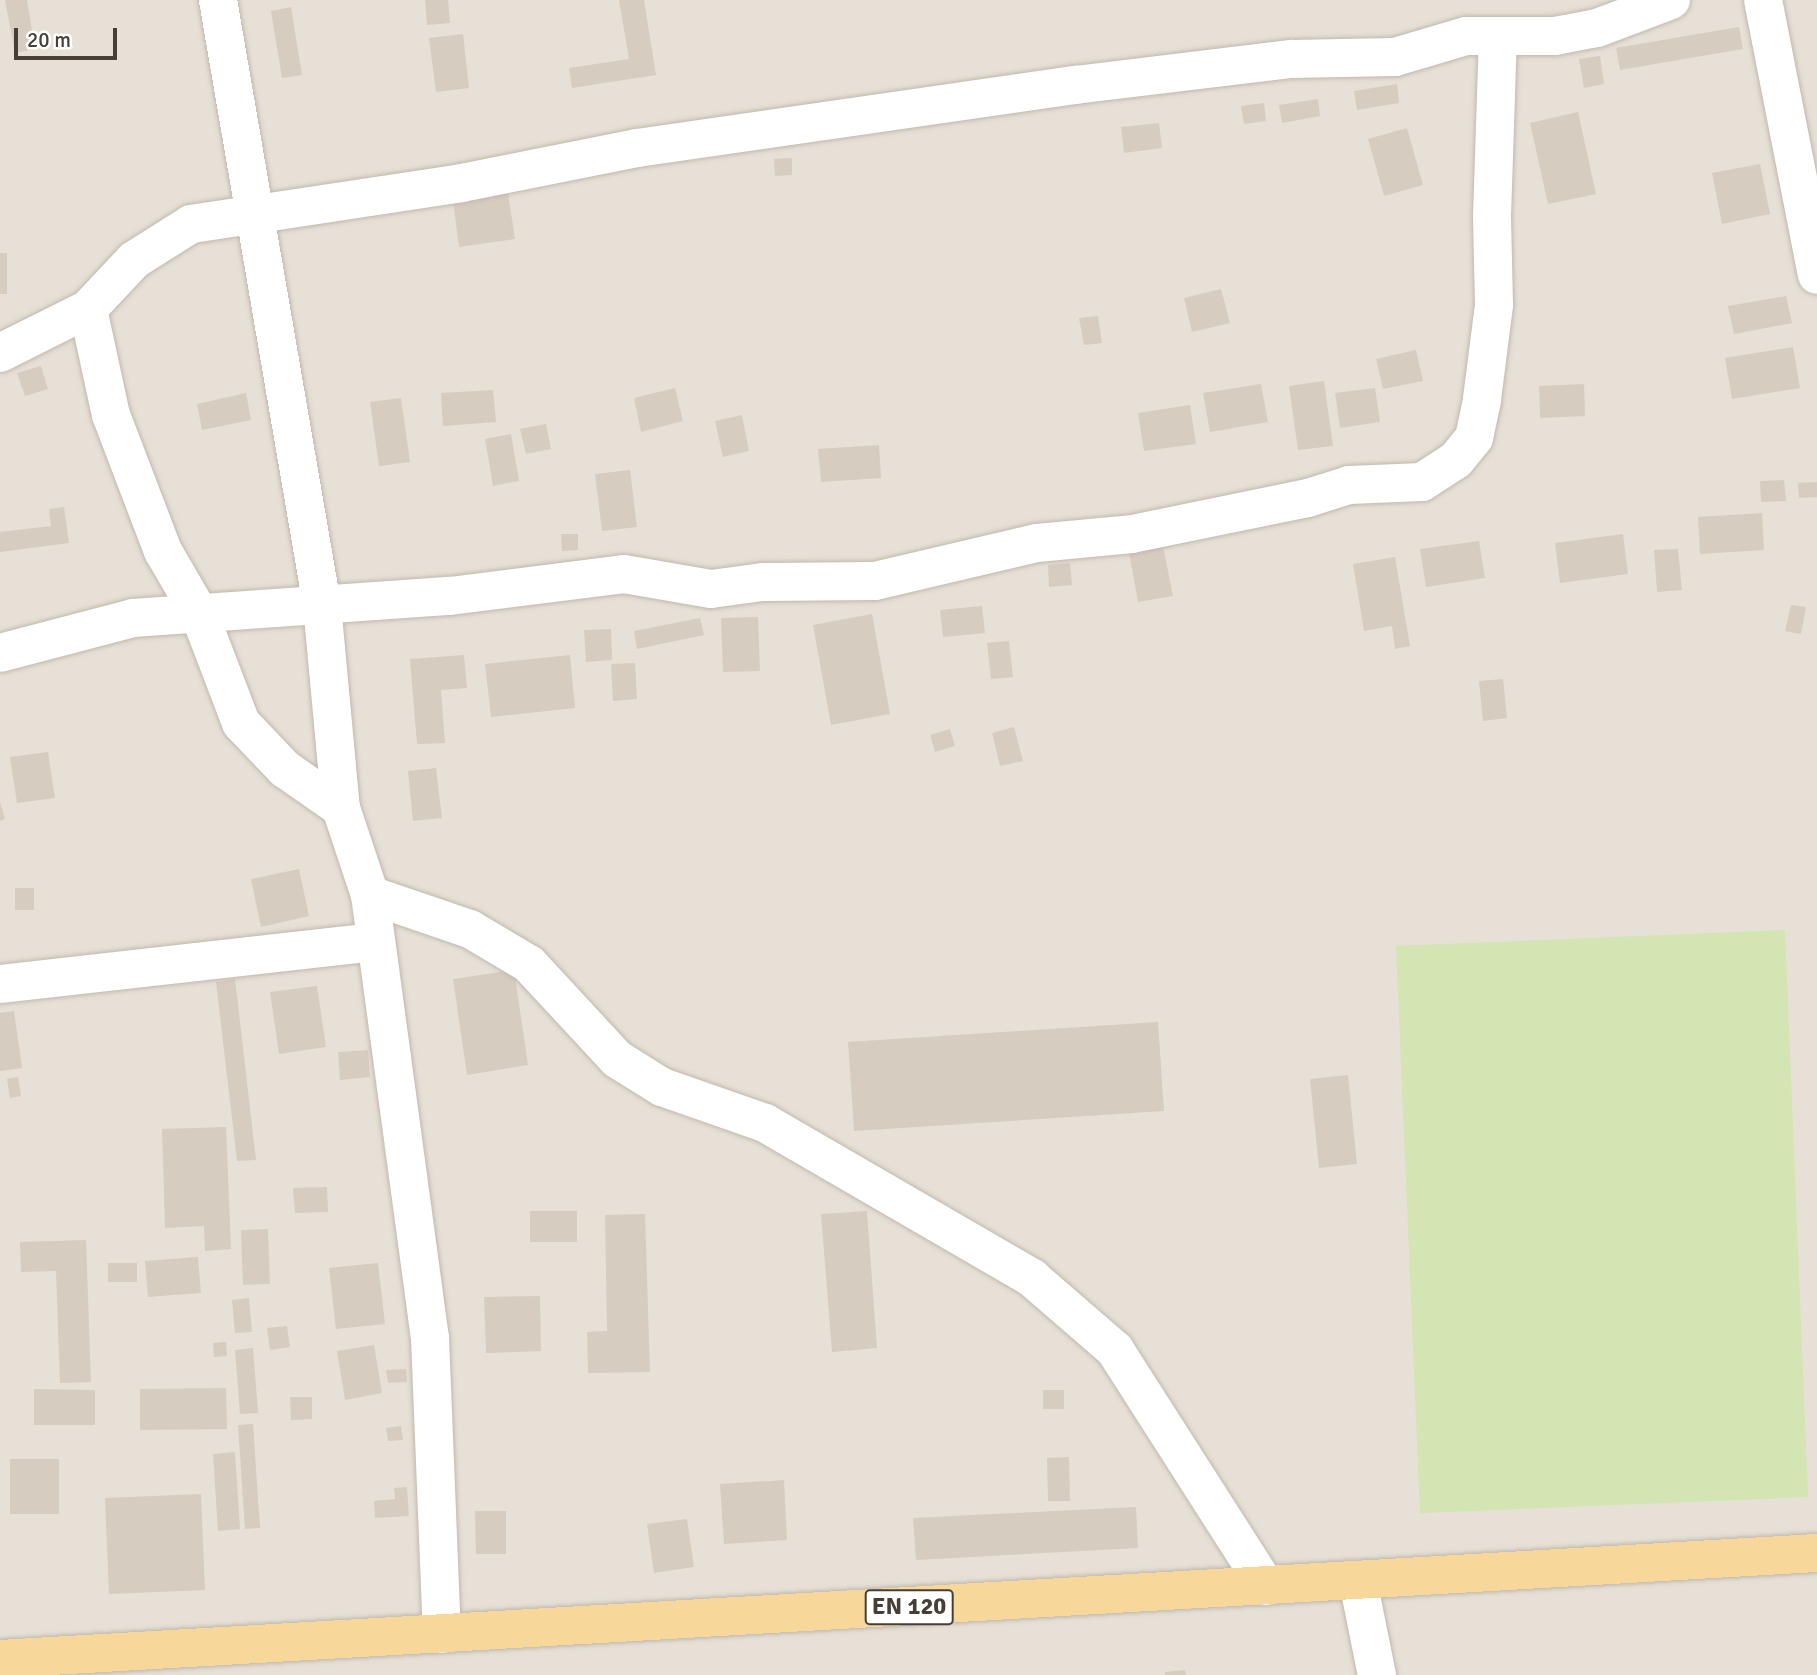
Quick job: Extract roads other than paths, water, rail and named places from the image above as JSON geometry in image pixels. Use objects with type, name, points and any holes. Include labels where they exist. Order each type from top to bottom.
[{"type":"main road","name":"EN 120","points":[[0,1660],[1817,1553]]},
{"type":"street","points":[[218,0],[322,605],[341,808],[370,895],[430,1338],[442,1634]]},
{"type":"street","points":[[0,353],[88,309],[134,260],[191,224],[256,217],[638,148],[1291,59],[1395,57],[1466,36],[1555,36],[1597,28],[1671,0]]},
{"type":"street","points":[[1760,1],[1817,275]]},
{"type":"street","points":[[0,653],[133,618],[450,596],[624,574],[711,589],[763,582],[875,581],[1037,543],[1132,534],[1308,498],[1349,485],[1422,482],[1456,460],[1475,438],[1482,399],[1494,305],[1492,216],[1498,37]]},
{"type":"street","points":[[88,309],[111,415],[163,551],[199,613],[241,723],[285,769],[341,808]]},
{"type":"street","points":[[370,895],[470,929],[529,964],[617,1059],[663,1087],[765,1123],[1032,1278],[1115,1350],[1266,1586]]},
{"type":"street","points":[[0,984],[233,955],[376,942]]},
{"type":"street","points":[[1358,1581],[1377,1675]]}]
